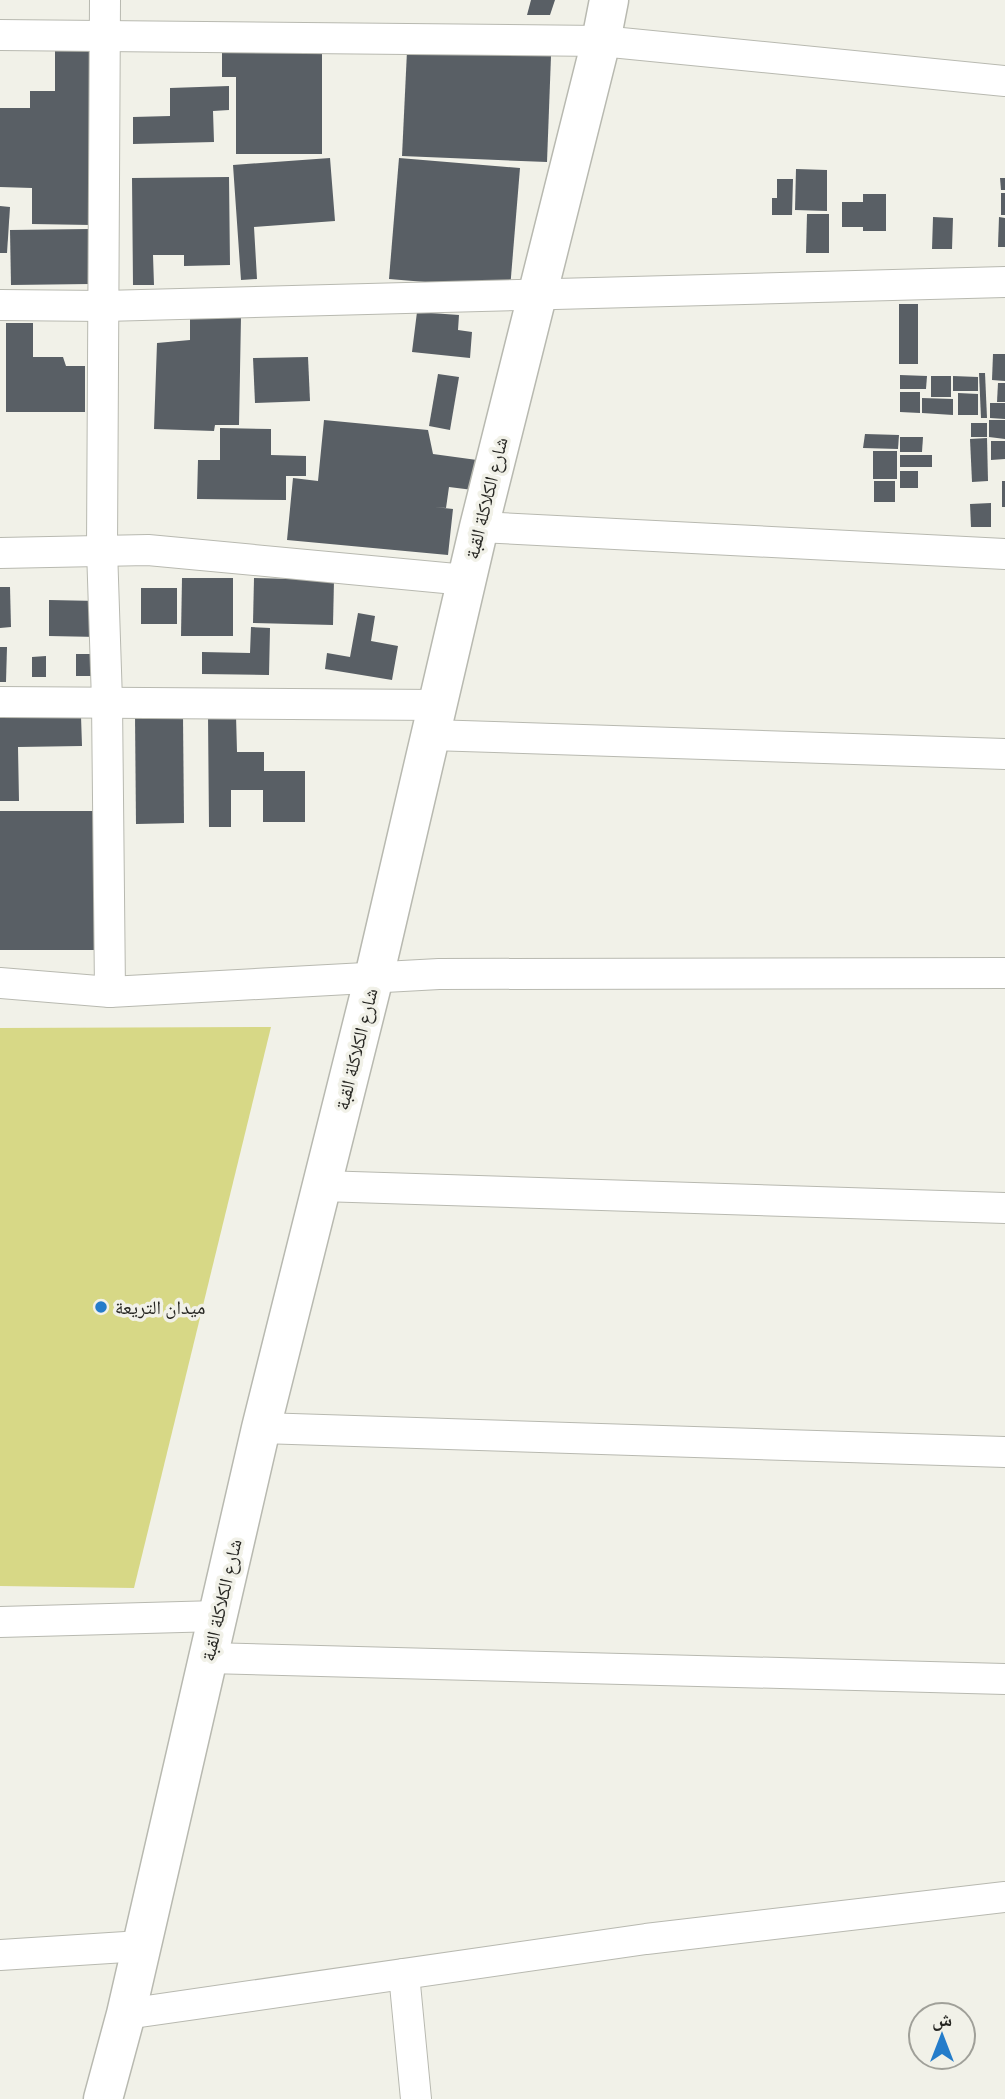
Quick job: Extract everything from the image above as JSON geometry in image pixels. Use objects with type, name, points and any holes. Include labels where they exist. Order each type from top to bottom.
[{"type":"street","points":[[105,0],[103,549],[110,992]]},
{"type":"street","name":"شارع الكلاكلة القبة","points":[[103,2099],[126,2014],[261,1428],[374,977],[478,527],[538,295],[609,0]]},
{"type":"street","points":[[0,35],[601,41],[1005,81]]},
{"type":"street","points":[[0,305],[104,306],[1005,282]]},
{"type":"street","points":[[478,527],[1005,554]]},
{"type":"street","points":[[0,553],[148,550],[466,580]]},
{"type":"street","points":[[0,702],[107,701],[1005,754]]},
{"type":"street","points":[[0,983],[110,992],[439,974],[1005,974]]},
{"type":"street","points":[[321,1186],[1005,1208]]},
{"type":"street","points":[[261,1428],[1005,1452]]},
{"type":"street","points":[[0,1622],[218,1616]]},
{"type":"street","points":[[208,1658],[1005,1679]]},
{"type":"street","points":[[126,2014],[646,1939],[1005,1897]]},
{"type":"street","points":[[0,1955],[141,1947]]},
{"type":"street","points":[[404,1974],[416,2099]]},
{"type":"green space","name":"ميدان التريعة","points":[[271,1027],[134,1588],[0,1586],[0,1028]]},
{"type":"building","points":[[531,0],[555,0],[550,15],[527,15]]},
{"type":"building","points":[[55,51],[92,51],[91,225],[32,224],[32,188],[0,187],[0,108],[30,108],[30,91],[55,91]]},
{"type":"building","points":[[407,51],[551,56],[547,162],[402,156]]},
{"type":"building","points":[[222,52],[322,52],[322,154],[236,154],[236,77],[222,77]]},
{"type":"building","points":[[229,86],[229,110],[213,111],[214,142],[133,144],[133,117],[170,116],[170,88]]},
{"type":"building","points":[[330,158],[335,221],[254,227],[257,279],[241,280],[233,165]]},
{"type":"building","points":[[399,158],[520,168],[510,289],[389,279]]},
{"type":"building","points":[[796,169],[827,170],[827,211],[795,210]]},
{"type":"building","points":[[229,177],[230,265],[184,266],[184,255],[153,255],[154,285],[133,285],[132,178]]},
{"type":"building","points":[[1000,178],[1005,178],[1005,190],[1001,190]]},
{"type":"building","points":[[777,179],[793,179],[792,215],[772,215],[772,198],[777,198]]},
{"type":"building","points":[[1001,193],[1005,193],[1005,215],[1001,215]]},
{"type":"building","points":[[863,194],[886,194],[886,231],[842,227],[842,202],[863,202]]},
{"type":"building","points":[[0,206],[10,207],[7,253],[0,253]]},
{"type":"building","points":[[807,214],[829,214],[829,253],[806,253]]},
{"type":"building","points":[[933,217],[953,218],[952,249],[932,249]]},
{"type":"building","points":[[999,217],[1005,218],[1005,247],[998,247]]},
{"type":"building","points":[[89,229],[90,284],[11,285],[10,230]]},
{"type":"building","points":[[899,304],[918,304],[918,364],[899,364]]},
{"type":"building","points":[[417,312],[459,315],[458,330],[472,332],[470,358],[412,352]]},
{"type":"building","points":[[190,314],[241,317],[239,425],[215,425],[214,431],[154,429],[157,343],[190,340]]},
{"type":"building","points":[[6,323],[33,323],[33,357],[63,357],[66,366],[85,366],[85,412],[6,412]]},
{"type":"building","points":[[993,354],[1005,354],[1005,381],[992,380]]},
{"type":"building","points":[[308,357],[310,401],[255,403],[253,358]]},
{"type":"building","points":[[979,373],[985,373],[987,418],[981,418]]},
{"type":"building","points":[[438,374],[459,377],[450,430],[429,426]]},
{"type":"building","points":[[900,375],[927,376],[926,389],[900,389]]},
{"type":"building","points":[[931,376],[951,376],[951,397],[931,397]]},
{"type":"building","points":[[953,376],[978,377],[978,391],[953,391]]},
{"type":"building","points":[[998,383],[1005,383],[1005,402],[997,402]]},
{"type":"building","points":[[900,392],[920,392],[920,413],[900,412]]},
{"type":"building","points":[[958,393],[978,394],[978,415],[958,415]]},
{"type":"building","points":[[922,398],[953,399],[953,415],[922,413]]},
{"type":"building","points":[[990,403],[1005,403],[1005,419],[990,418]]},
{"type":"building","points":[[324,420],[428,430],[433,454],[477,460],[473,490],[449,487],[446,508],[435,507],[453,509],[448,555],[287,540],[293,478],[318,481]]},
{"type":"building","points":[[989,420],[1005,420],[1005,439],[989,437]]},
{"type":"building","points":[[971,423],[987,423],[987,437],[971,437]]},
{"type":"building","points":[[220,428],[271,429],[271,455],[306,456],[306,476],[286,476],[286,500],[197,499],[198,460],[220,460]]},
{"type":"building","points":[[865,434],[899,435],[898,449],[863,448]]},
{"type":"building","points":[[900,437],[923,437],[922,452],[900,452]]},
{"type":"building","points":[[987,438],[988,481],[972,482],[970,439]]},
{"type":"building","points":[[991,441],[1005,441],[1005,459],[991,460]]},
{"type":"building","points":[[873,451],[897,451],[897,479],[873,479]]},
{"type":"building","points":[[900,455],[932,455],[932,467],[900,467]]},
{"type":"building","points":[[900,471],[918,471],[918,488],[900,488]]},
{"type":"building","points":[[874,481],[895,481],[895,502],[874,502]]},
{"type":"building","points":[[1002,481],[1005,481],[1005,507],[1002,507]]},
{"type":"building","points":[[991,503],[991,527],[971,527],[970,504]]},
{"type":"building","points":[[182,578],[233,578],[233,636],[181,636]]},
{"type":"building","points":[[254,578],[334,580],[333,625],[253,623]]},
{"type":"building","points":[[0,587],[10,587],[11,627],[0,628]]},
{"type":"building","points":[[141,588],[177,588],[177,624],[141,624]]},
{"type":"building","points":[[49,600],[98,601],[98,637],[49,636]]},
{"type":"building","points":[[358,613],[375,616],[371,641],[398,646],[392,680],[325,669],[327,653],[350,657]]},
{"type":"building","points":[[251,627],[270,628],[269,675],[202,674],[202,652],[250,653]]},
{"type":"building","points":[[0,647],[7,647],[6,682],[0,682]]},
{"type":"building","points":[[76,654],[96,654],[97,676],[76,676]]},
{"type":"building","points":[[46,656],[46,677],[32,677],[32,657]]},
{"type":"building","points":[[208,715],[236,715],[237,752],[264,752],[264,771],[305,771],[305,822],[263,822],[263,790],[231,790],[231,827],[209,827]]},
{"type":"building","points":[[81,716],[82,746],[18,747],[19,801],[0,801],[0,718]]},
{"type":"building","points":[[135,716],[183,716],[184,823],[136,824]]},
{"type":"building","points":[[0,811],[95,811],[95,950],[0,950]]},
{"type":"place","name":"ميدان التريعة","points":[[101,1307]]}]
